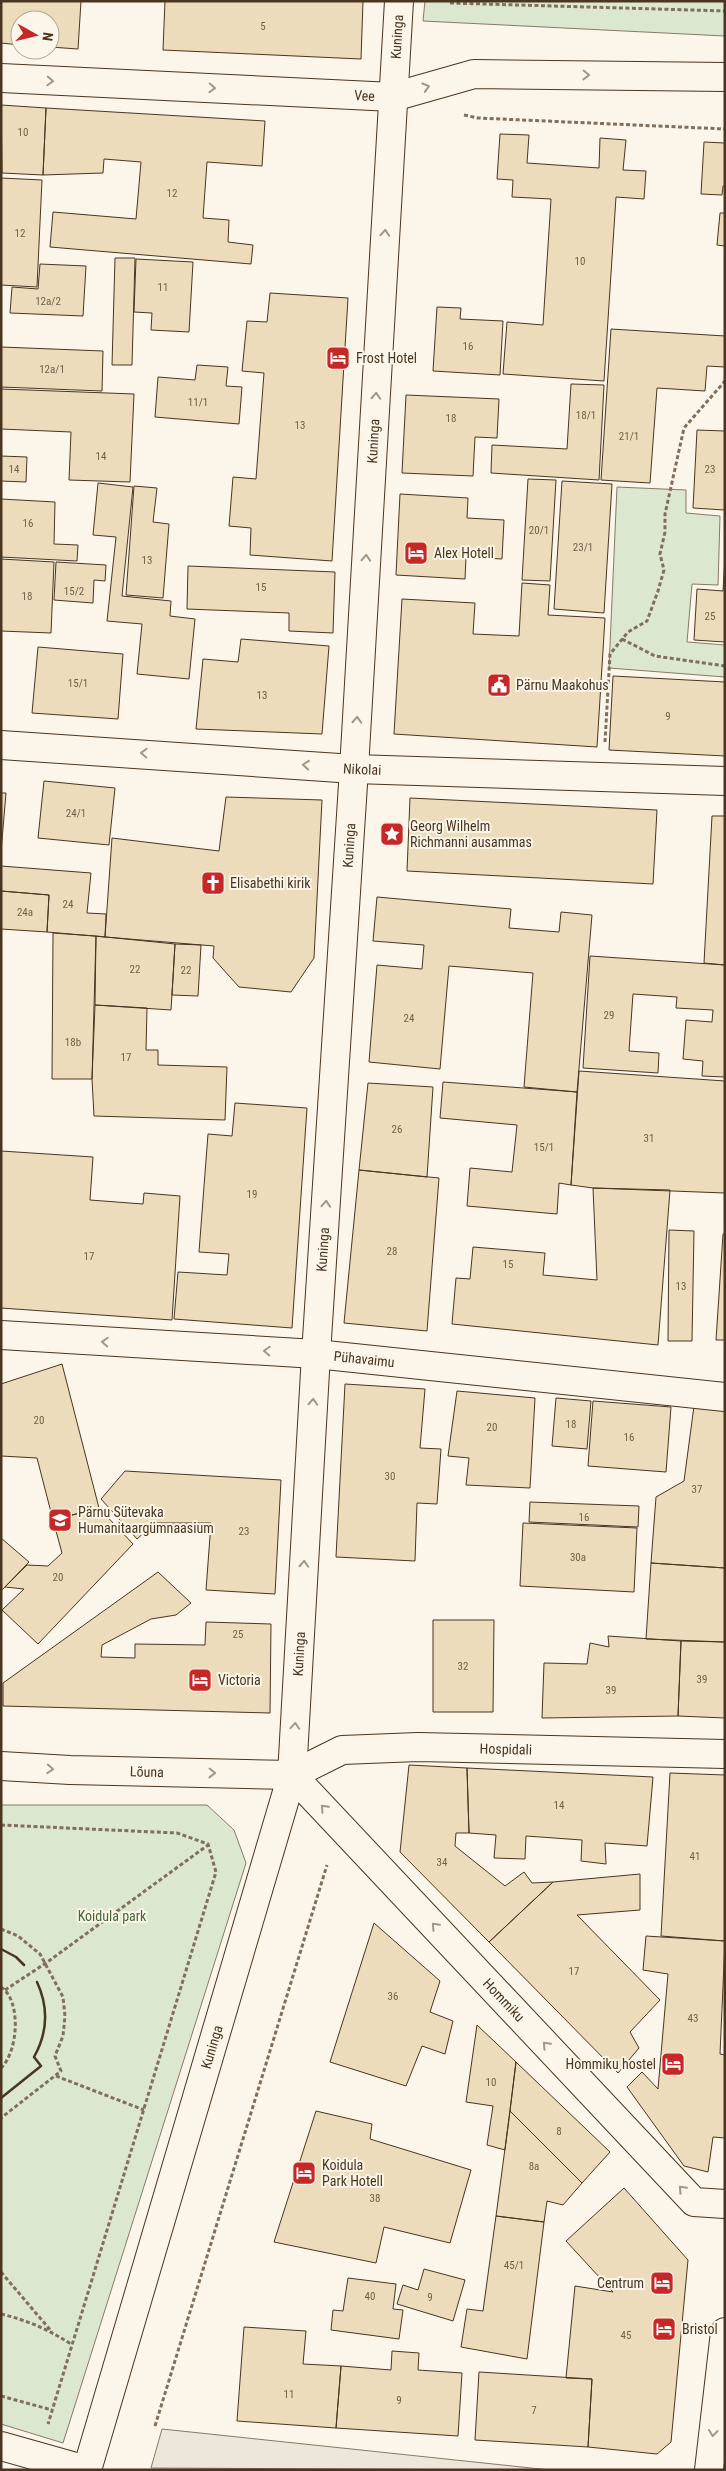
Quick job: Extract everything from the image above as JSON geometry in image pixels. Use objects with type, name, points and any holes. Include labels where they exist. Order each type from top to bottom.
[{"type":"street","name":"Kuninga","points":[[87,2470],[292,1775],[316,1354],[354,769],[398,1]]},
{"type":"street","name":"Vee","points":[[1,78],[392,97],[474,74],[725,77]]},
{"type":"street","name":"Nikolai","points":[[1,745],[354,769],[603,778],[725,780]]},
{"type":"street","name":"Pühavaimu","points":[[1,1335],[316,1354],[725,1397]]},
{"type":"street","name":"Hospidali","points":[[292,1775],[342,1750],[418,1746],[725,1754]]},
{"type":"street","name":"Lõuna","points":[[1,1766],[70,1770],[292,1775]]},
{"type":"street","name":"Hommiku","points":[[292,1775],[694,2202],[725,2204]]},
{"type":"street","points":[[709,2470],[725,2332]]},
{"type":"street","points":[[1,2446],[87,2470]]},
{"type":"path","points":[[451,2],[725,11]]},
{"type":"path","points":[[459,113],[478,118],[725,129]]},
{"type":"path","points":[[603,778],[610,654],[628,632],[647,621],[664,570],[660,554],[665,532],[665,514],[684,428],[725,381]]},
{"type":"path","points":[[622,639],[654,656],[725,666]]},
{"type":"path","points":[[1,1825],[177,1833],[208,1844]]},
{"type":"path","points":[[154,2426],[340,1825]]},
{"type":"path","points":[[1,2068],[13,2050],[16,2013],[3,1988],[46,1963],[208,1844]]},
{"type":"path","points":[[1,2396],[52,2410],[216,1872],[208,1844]]},
{"type":"path","points":[[1,1929],[18,1936],[40,1954],[63,1997],[65,2016],[63,2036],[55,2056],[60,2072],[1,2118]]},
{"type":"path","points":[[56,2076],[144,2110]]},
{"type":"path","points":[[1,2272],[52,2332]]},
{"type":"path","points":[[1,2314],[21,2319],[52,2332],[71,2344]]},
{"type":"green space","points":[[425,1],[725,1],[725,36],[423,21]]},
{"type":"green space","points":[[617,487],[686,490],[686,513],[720,516],[718,585],[692,584],[687,642],[725,645],[725,677],[609,668]]},
{"type":"green space","name":"Koidula park","points":[[1,1805],[207,1805],[234,1830],[246,1863],[63,2443],[1,2424]]},
{"type":"shaded area","points":[[162,2429],[550,2470],[151,2468]]},
{"type":"building","points":[[1,1],[81,1],[78,49],[60,48],[60,10],[10,10],[10,44],[1,43]]},
{"type":"building","points":[[165,1],[363,1],[361,59],[163,50]]},
{"type":"building","points":[[1,105],[46,108],[43,175],[2,173]]},
{"type":"building","points":[[46,108],[265,121],[262,166],[207,162],[203,218],[229,220],[228,242],[253,245],[251,264],[50,247],[53,212],[136,219],[141,162],[104,159],[103,173],[43,175]]},
{"type":"building","points":[[500,134],[529,135],[527,163],[599,168],[600,138],[626,140],[623,170],[646,171],[644,199],[616,197],[604,381],[503,374],[507,322],[543,325],[551,199],[512,197],[513,180],[497,179]]},
{"type":"building","points":[[704,142],[725,143],[725,186],[723,186],[722,195],[701,194]]},
{"type":"building","points":[[1,178],[42,180],[37,287],[1,285]]},
{"type":"building","points":[[720,213],[725,213],[725,246],[717,245]]},
{"type":"building","points":[[115,258],[135,258],[132,365],[112,365]]},
{"type":"building","points":[[136,259],[193,262],[189,332],[151,330],[152,313],[134,312]]},
{"type":"building","points":[[40,264],[86,266],[83,316],[10,313],[12,287],[38,289]]},
{"type":"building","points":[[270,293],[348,298],[332,561],[250,555],[251,528],[229,526],[233,477],[256,479],[264,373],[242,371],[247,321],[267,322]]},
{"type":"building","points":[[437,307],[461,308],[460,319],[503,321],[500,375],[433,371]]},
{"type":"building","points":[[611,329],[725,336],[725,367],[707,366],[705,391],[657,388],[650,483],[601,480]]},
{"type":"building","points":[[1,347],[103,351],[102,391],[1,387]]},
{"type":"building","points":[[197,365],[228,367],[226,386],[242,387],[239,424],[155,417],[158,377],[195,380]]},
{"type":"building","points":[[571,384],[604,385],[599,480],[491,473],[492,445],[567,449]]},
{"type":"building","points":[[1,389],[134,394],[130,482],[69,480],[71,432],[1,429]]},
{"type":"building","points":[[406,395],[499,399],[497,438],[475,437],[473,476],[402,473]]},
{"type":"building","points":[[697,430],[725,431],[725,510],[693,508]]},
{"type":"building","points":[[1,456],[27,457],[26,482],[1,481]]},
{"type":"building","points":[[528,479],[556,480],[550,581],[522,580]]},
{"type":"building","points":[[562,481],[612,484],[604,613],[554,609]]},
{"type":"building","points":[[98,483],[133,487],[122,596],[171,601],[170,616],[195,619],[189,679],[137,674],[142,624],[107,621],[116,537],[93,535]]},
{"type":"building","points":[[134,486],[157,488],[153,522],[169,524],[163,598],[126,595]]},
{"type":"building","points":[[400,494],[468,498],[467,518],[504,520],[502,559],[466,557],[465,579],[396,575]]},
{"type":"building","points":[[1,499],[55,502],[54,544],[78,545],[77,561],[1,557]]},
{"type":"building","points":[[725,557],[725,642],[694,640],[697,589],[723,591]]},
{"type":"building","points":[[1,559],[54,562],[51,633],[1,631]]},
{"type":"building","points":[[56,562],[106,565],[105,581],[94,580],[93,603],[54,600]]},
{"type":"building","points":[[188,566],[335,572],[333,633],[289,631],[289,613],[187,609]]},
{"type":"building","name":"Pärnu Maakohus","points":[[522,583],[550,585],[548,615],[605,618],[597,747],[394,734],[402,599],[475,603],[473,634],[519,636]]},
{"type":"building","points":[[241,639],[329,646],[322,734],[196,729],[203,659],[238,662]]},
{"type":"building","points":[[38,647],[123,654],[118,719],[32,713]]},
{"type":"building","points":[[613,676],[725,682],[725,756],[609,750]]},
{"type":"building","points":[[44,781],[115,788],[109,845],[38,838]]},
{"type":"building","points":[[1,793],[6,793],[1,852]]},
{"type":"building","name":"Elisabethi kirik","points":[[226,797],[322,800],[314,958],[291,992],[239,987],[213,958],[214,946],[105,937],[112,838],[219,851]]},
{"type":"building","points":[[410,798],[657,810],[653,884],[407,871]]},
{"type":"building","points":[[712,816],[725,816],[725,965],[704,963]]},
{"type":"building","points":[[1,866],[91,873],[87,913],[106,914],[105,937],[47,932],[49,895],[1,891]]},
{"type":"building","points":[[1,891],[49,895],[47,932],[1,929]]},
{"type":"building","points":[[377,897],[511,909],[509,928],[559,932],[561,912],[592,915],[577,1092],[524,1087],[533,973],[449,966],[440,1069],[369,1062],[377,965],[422,969],[424,945],[373,941]]},
{"type":"building","points":[[53,933],[96,936],[92,1079],[52,1079]]},
{"type":"building","points":[[96,936],[175,944],[171,1010],[95,1005]]},
{"type":"building","points":[[175,944],[201,945],[198,996],[172,995]]},
{"type":"building","points":[[590,956],[725,965],[725,1077],[702,1076],[703,1061],[683,1059],[686,1020],[712,1022],[713,1010],[676,1008],[677,997],[633,994],[629,1051],[659,1053],[658,1073],[583,1068]]},
{"type":"building","points":[[95,1005],[147,1008],[146,1050],[158,1050],[158,1065],[227,1067],[225,1120],[94,1116],[92,1079]]},
{"type":"building","points":[[579,1071],[725,1081],[725,1193],[593,1188],[571,1185]]},
{"type":"building","points":[[443,1082],[577,1092],[571,1185],[559,1183],[557,1214],[467,1206],[470,1168],[512,1172],[517,1125],[440,1118]]},
{"type":"building","points":[[368,1083],[433,1087],[427,1177],[359,1170]]},
{"type":"building","points":[[235,1103],[307,1108],[292,1328],[174,1319],[178,1272],[227,1275],[229,1254],[199,1252],[208,1134],[232,1136]]},
{"type":"building","points":[[1,1151],[93,1157],[90,1200],[143,1204],[144,1193],[180,1196],[172,1320],[1,1308]]},
{"type":"building","points":[[359,1170],[439,1178],[427,1331],[344,1323]]},
{"type":"building","points":[[593,1188],[670,1190],[658,1345],[452,1324],[456,1278],[470,1279],[473,1247],[545,1253],[543,1275],[597,1280]]},
{"type":"building","points":[[669,1230],[694,1231],[692,1341],[668,1341]]},
{"type":"building","points":[[723,1234],[725,1234],[725,1340],[716,1340]]},
{"type":"building","points":[[62,1364],[99,1508],[53,1520],[37,1458],[1,1456],[1,1384]]},
{"type":"building","points":[[345,1384],[425,1389],[420,1448],[441,1449],[437,1504],[417,1503],[415,1561],[336,1557]]},
{"type":"building","points":[[457,1391],[535,1398],[530,1488],[466,1485],[469,1458],[448,1456]]},
{"type":"building","points":[[556,1398],[591,1401],[587,1449],[552,1446]]},
{"type":"building","points":[[593,1401],[671,1407],[666,1472],[588,1466]]},
{"type":"building","points":[[694,1406],[725,1408],[725,1568],[651,1563],[656,1497],[684,1481]]},
{"type":"building","points":[[125,1471],[281,1480],[275,1594],[206,1590],[211,1523],[155,1523],[137,1539],[101,1499]]},
{"type":"building","points":[[530,1502],[639,1506],[638,1527],[529,1522]]},
{"type":"building","points":[[99,1508],[133,1544],[38,1644],[2,1610],[24,1589],[5,1587],[27,1565],[48,1566],[62,1553],[53,1520]]},
{"type":"building","points":[[523,1523],[637,1528],[634,1592],[520,1586]]},
{"type":"building","points":[[1,1538],[29,1562],[1,1591]]},
{"type":"building","points":[[651,1563],[725,1568],[725,1642],[646,1639]]},
{"type":"building","points":[[158,1572],[191,1603],[176,1615],[151,1619],[102,1645],[101,1657],[135,1658],[135,1644],[205,1645],[206,1622],[271,1624],[270,1713],[3,1706],[3,1683]]},
{"type":"building","points":[[433,1620],[494,1620],[493,1712],[433,1712]]},
{"type":"building","points":[[608,1636],[681,1641],[678,1716],[542,1718],[544,1663],[587,1664],[590,1643],[609,1647]]},
{"type":"building","points":[[681,1641],[725,1642],[725,1718],[678,1716]]},
{"type":"building","points":[[409,1765],[467,1768],[469,1833],[456,1833],[455,1846],[505,1886],[524,1872],[532,1883],[553,1882],[489,1942],[400,1852]]},
{"type":"building","points":[[467,1768],[653,1777],[647,1846],[605,1843],[606,1864],[581,1861],[582,1840],[526,1836],[525,1859],[494,1858],[496,1835],[469,1833]]},
{"type":"building","points":[[670,1773],[725,1775],[725,1941],[661,1936]]},
{"type":"building","points":[[640,1874],[640,1910],[577,1915],[660,2000],[630,2032],[639,2048],[618,2073],[489,1942],[553,1882]]},
{"type":"building","points":[[374,1923],[440,1981],[430,2012],[453,2021],[445,2054],[422,2046],[406,2086],[330,2062]]},
{"type":"building","points":[[646,1936],[725,1941],[720,2054],[725,2055],[725,2138],[713,2137],[708,2172],[684,2166],[627,2087],[642,2072],[658,2089],[668,1974],[643,1970]]},
{"type":"building","points":[[477,2025],[516,2062],[505,2150],[487,2145],[493,2106],[466,2102]]},
{"type":"building","points":[[516,2062],[610,2152],[582,2183],[510,2111]]},
{"type":"building","points":[[316,2111],[372,2124],[370,2139],[471,2170],[450,2243],[384,2227],[376,2263],[274,2242]]},
{"type":"building","points":[[510,2111],[582,2183],[563,2205],[547,2201],[544,2222],[496,2216]]},
{"type":"building","points":[[624,2188],[688,2260],[671,2442],[657,2454],[588,2447],[592,2379],[566,2378],[575,2286],[613,2292],[566,2241]]},
{"type":"building","points":[[496,2216],[544,2222],[527,2359],[461,2347],[467,2309],[483,2311]]},
{"type":"building","points":[[424,2269],[465,2280],[453,2321],[397,2304],[403,2285],[418,2290]]},
{"type":"building","points":[[348,2278],[396,2284],[393,2309],[403,2310],[399,2339],[331,2330],[333,2310],[343,2311]]},
{"type":"building","points":[[244,2327],[306,2331],[303,2364],[341,2366],[336,2428],[237,2421]]},
{"type":"building","points":[[392,2351],[419,2353],[418,2370],[462,2373],[458,2436],[336,2428],[341,2366],[391,2370]]},
{"type":"building","points":[[479,2372],[592,2379],[588,2447],[475,2440]]},
{"type":"wall","points":[[1,1949],[16,1957],[24,1965]]},
{"type":"wall","points":[[1,2098],[41,2066],[34,2057],[42,2038],[45,2011],[44,2001],[37,1982]]},
{"type":"place","name":"Frost Hotel","points":[[338,358]]},
{"type":"place","name":"Alex Hotell","points":[[416,553]]},
{"type":"place","name":"Pärnu Maakohus","points":[[499,685]]},
{"type":"place","name":"Georg Wilhelm Richmanni ausammas","points":[[392,834]]},
{"type":"place","name":"Elisabethi kirik","points":[[213,883]]},
{"type":"place","name":"Pärnu Sütevaka Humanitaargümnaasium","points":[[60,1520]]},
{"type":"place","name":"Victoria","points":[[200,1680]]},
{"type":"place","name":"Hommiku hostel","points":[[673,2064]]},
{"type":"place","name":"Koidula Park Hotell","points":[[304,2173]]},
{"type":"place","name":"Centrum","points":[[662,2283]]},
{"type":"place","name":"Bristol","points":[[664,2329]]}]
